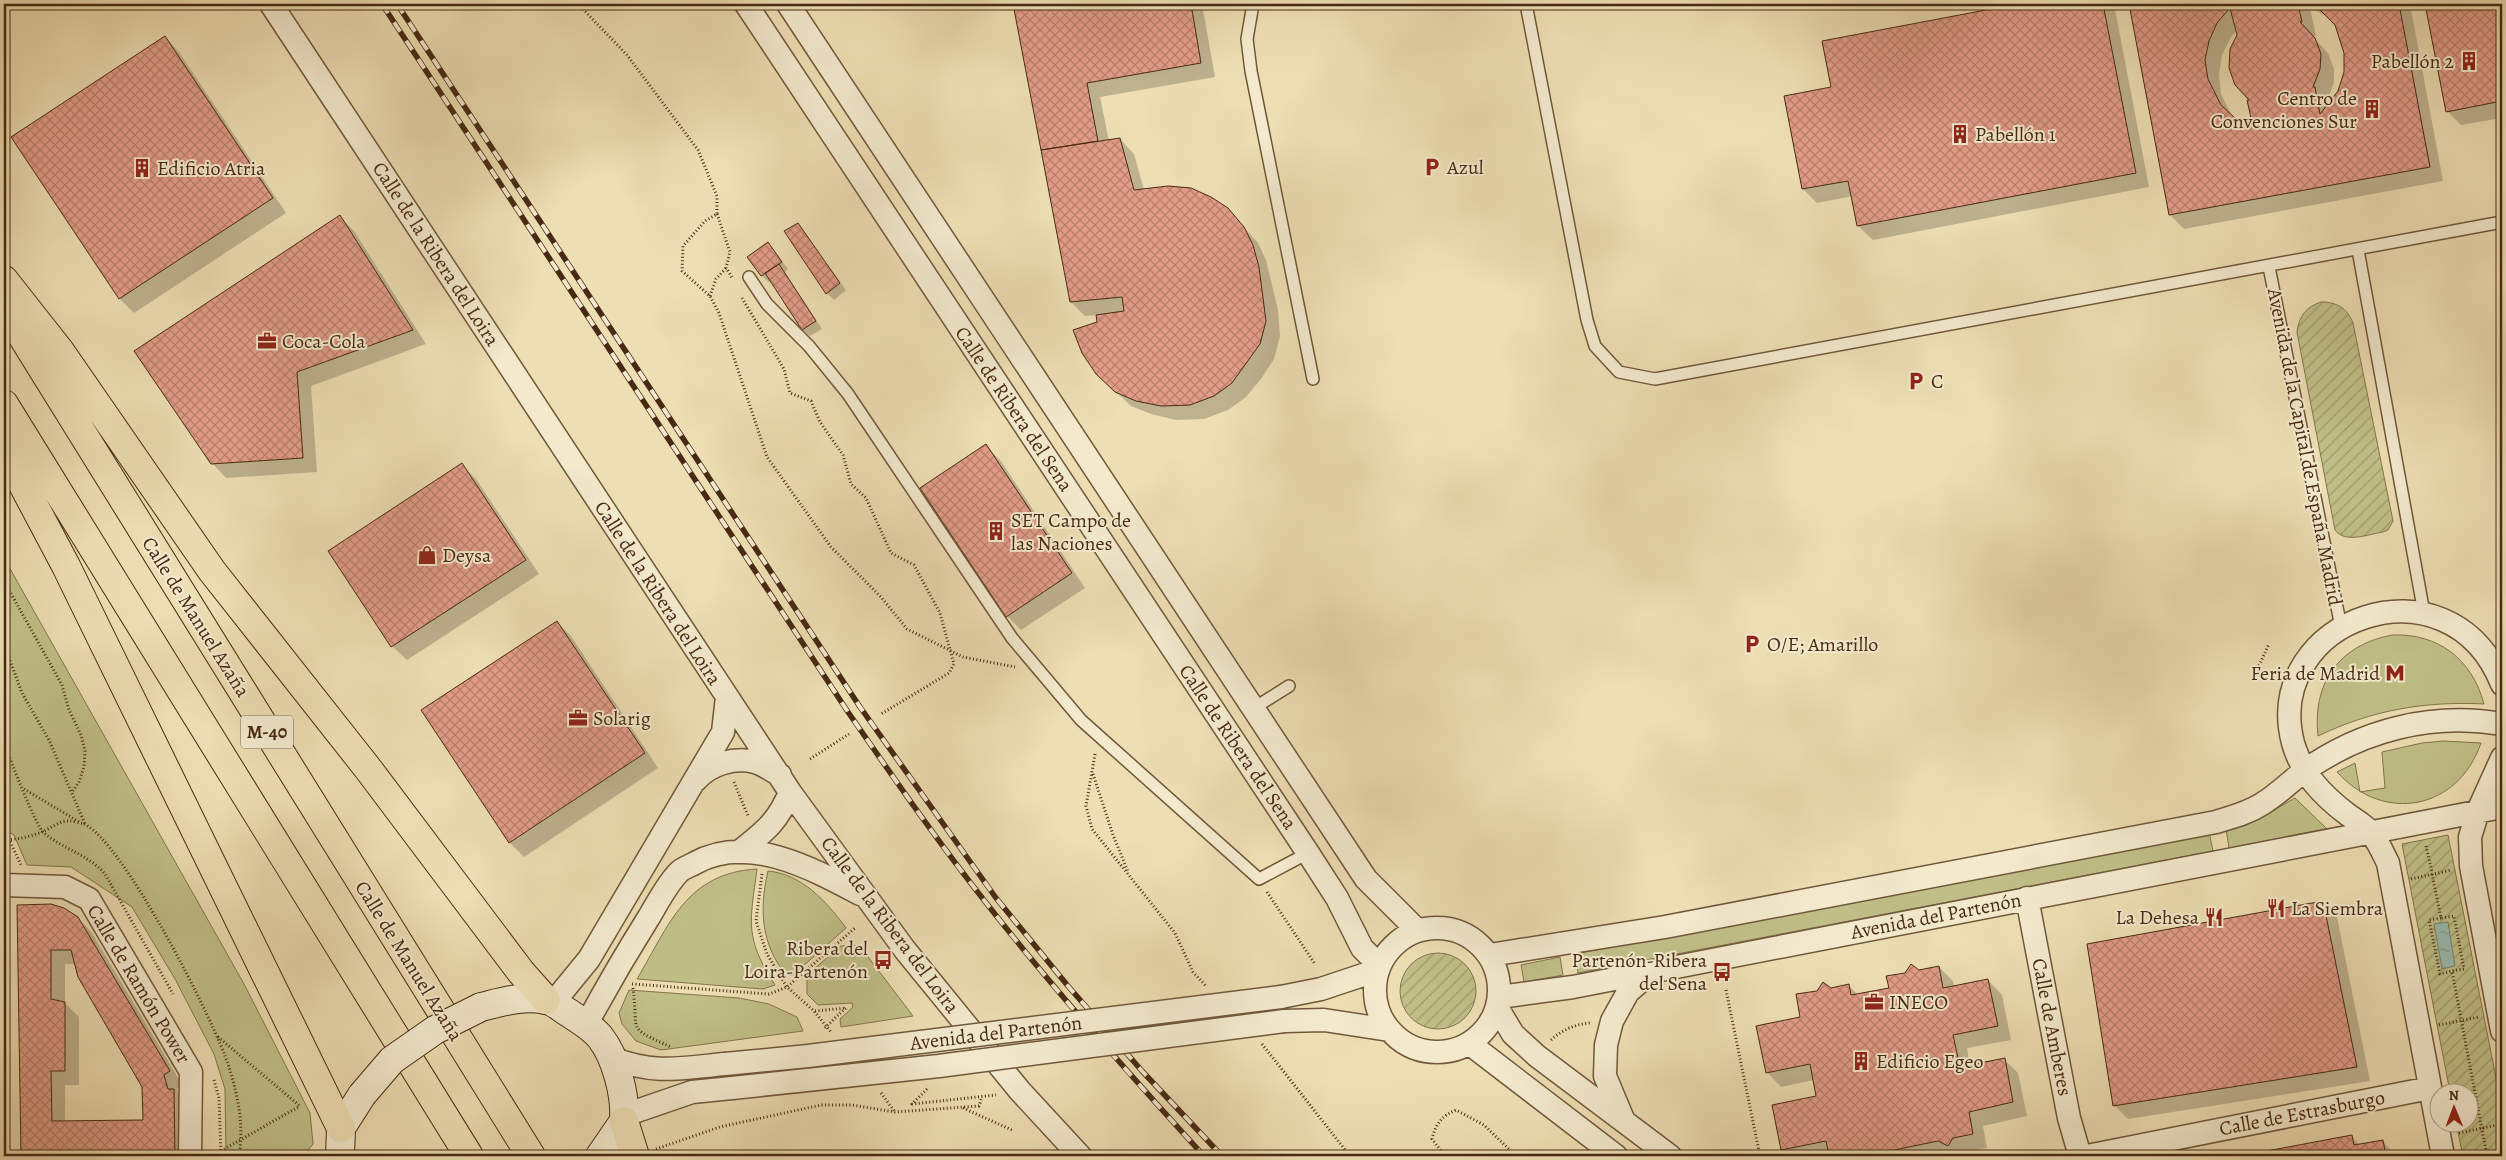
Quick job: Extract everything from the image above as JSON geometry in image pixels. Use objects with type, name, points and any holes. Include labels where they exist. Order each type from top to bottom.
[{"type":"highway","points":[[4,280],[60,351],[212,571],[369,770],[521,972],[550,1001]]},
{"type":"highway","name":"Calle de Manuel Azaña","points":[[4,307],[531,1156]]},
{"type":"highway","name":"M-40","points":[[4,404],[469,1156]]},
{"type":"highway","points":[[4,449],[70,574],[339,1149]]},
{"type":"highway","points":[[625,1118],[644,1153]]},
{"type":"street","name":"Calle de la Ribera del Loira","points":[[271,4],[785,784],[905,950],[1014,1083],[1080,1156]]},
{"type":"street","name":"Calle de Ribera del Sena","points":[[746,4],[1337,898],[1362,948],[1378,968]]},
{"type":"street","name":"Calle de Ribera del Sena","points":[[788,4],[1366,879],[1417,930]]},
{"type":"street","points":[[2429,1082],[2388,863],[2371,832],[2328,799],[2304,772],[2293,741],[2290,719],[2291,701],[2298,676],[2312,654],[2327,638],[2341,627],[2366,616],[2394,611],[2424,613],[2457,625],[2477,643],[2495,666],[2502,684]]},
{"type":"street","points":[[550,1001],[589,958],[723,732],[727,697]]},
{"type":"street","name":"Avenida del Partenón","points":[[1490,955],[1665,927],[2216,822],[2245,813],[2264,803],[2304,772],[2346,745],[2393,729],[2427,722],[2454,720],[2502,724]]},
{"type":"street","points":[[2502,758],[2478,811],[2470,837],[2471,866],[2502,1031]]},
{"type":"street","points":[[688,790],[703,773],[721,763],[738,759],[757,762],[785,784],[782,812],[773,825],[740,852]]},
{"type":"street","points":[[2478,811],[2502,807]]},
{"type":"street","name":"Avenida del Partenón","points":[[1499,1003],[1652,971],[2478,811]]},
{"type":"street","points":[[586,1025],[614,974],[680,872],[702,860],[740,852],[779,858],[815,870],[865,897]]},
{"type":"street","name":"Calle de Ramón Power","points":[[4,884],[65,887],[89,898],[191,1072],[190,1156]]},
{"type":"street","name":"Calle de Amberes","points":[[2027,898],[2069,1118],[2080,1156]]},
{"type":"street","points":[[1499,1003],[1487,1029],[1470,1044],[1453,1051],[1433,1053],[1415,1049],[1398,1039],[1388,1030],[1377,1008],[1374,989],[1378,968],[1395,944],[1417,930],[1438,927],[1458,931],[1476,940],[1490,955],[1499,976],[1499,1003],[1513,1034],[1537,1056],[1670,1156]]},
{"type":"street","name":"Avenida del Partenón","points":[[612,1058],[629,1065],[657,1070],[808,1056],[1281,997],[1321,989],[1378,968]]},
{"type":"street","points":[[1624,1120],[1605,1076],[1606,1046],[1612,1021],[1628,992],[1652,971]]},
{"type":"street","points":[[339,1149],[362,1095],[392,1060],[436,1030],[481,1007],[515,999],[550,1001],[586,1025],[600,1037],[612,1058],[621,1087],[625,1118],[603,1152]]},
{"type":"street","name":"Avenida del Partenón","points":[[625,1118],[692,1092],[939,1066],[1284,1021],[1324,1020],[1388,1030]]},
{"type":"street","points":[[1470,1044],[1616,1156]]},
{"type":"street","name":"Calle de Estrasburgo","points":[[2087,1156],[2428,1088]]},
{"type":"street","points":[[2438,1132],[2443,1156]]},
{"type":"lane","points":[[1253,4],[1247,39],[1251,71],[1313,379]]},
{"type":"lane","points":[[1526,4],[1587,320],[1595,346],[1619,372],[1655,379],[2269,267],[2502,222]]},
{"type":"lane","points":[[2358,250],[2424,613]]},
{"type":"lane","name":"Avenida de la Capital de España Madrid","points":[[2269,267],[2341,627]]},
{"type":"lane","points":[[749,277],[767,304],[809,346],[848,394],[1012,638],[1080,720],[1259,879],[1308,854]]},
{"type":"lane","points":[[1254,708],[1289,686]]},
{"type":"path","points":[[578,4],[628,55],[698,150],[717,196],[717,214],[730,252],[726,268],[716,278],[710,296]]},
{"type":"path","points":[[717,214],[705,221],[682,246],[682,271],[710,296],[719,313],[768,457],[831,547],[881,597],[907,629],[952,653],[1002,666],[1037,666]]},
{"type":"path","points":[[726,268],[735,285]]},
{"type":"path","points":[[738,292],[784,369],[790,393],[811,401],[820,422],[844,455],[851,484],[866,498],[891,553],[914,565],[940,613],[954,664],[949,673],[881,714]]},
{"type":"path","points":[[4,581],[62,685],[81,735],[85,751],[84,767],[79,782],[72,792]]},
{"type":"path","points":[[4,644],[22,693],[49,740],[85,825]]},
{"type":"path","points":[[2256,672],[2269,644]]},
{"type":"path","points":[[1093,731],[1095,760],[1086,806],[1092,829],[1175,933],[1193,972],[1207,986]]},
{"type":"path","points":[[810,759],[849,734]]},
{"type":"path","points":[[1092,774],[1113,835],[1131,878]]},
{"type":"path","points":[[732,777],[750,820]]},
{"type":"path","points":[[23,789],[85,825],[111,848],[131,876],[170,944],[216,1035],[228,1065],[238,1098],[242,1140],[239,1156]]},
{"type":"path","points":[[4,840],[42,832],[67,820],[85,825]]},
{"type":"path","points":[[4,829],[23,869]]},
{"type":"path","points":[[2426,846],[2441,918]]},
{"type":"path","points":[[763,865],[756,921],[767,954],[787,987]]},
{"type":"path","points":[[2408,879],[2455,870]]},
{"type":"path","points":[[1259,879],[1292,933],[1315,964]]},
{"type":"path","points":[[2454,916],[2464,969],[2440,974],[2430,920],[2441,918],[2454,916]]},
{"type":"path","points":[[676,1050],[643,1035],[637,1028],[634,1021],[632,987],[629,984],[769,994],[787,987],[855,928]]},
{"type":"path","points":[[2452,971],[2487,1156]]},
{"type":"path","points":[[1726,990],[1760,1156]]},
{"type":"path","points":[[814,1012],[846,1008],[825,1028]]},
{"type":"path","points":[[2436,1025],[2484,1016]]},
{"type":"path","points":[[1550,1040],[1559,1032],[1579,1024],[1597,1023]]},
{"type":"path","points":[[216,1035],[302,1105],[221,1151]]},
{"type":"path","points":[[1261,1043],[1274,1057],[1350,1156]]},
{"type":"path","points":[[644,1153],[720,1127],[822,1105],[852,1105],[895,1112],[979,1106],[982,1097],[912,1104],[931,1085]]},
{"type":"path","points":[[962,1108],[1014,1130]]},
{"type":"path","points":[[1445,1156],[1432,1139],[1435,1125],[1446,1115],[1456,1110],[1484,1126],[1516,1156]]},
{"type":"path","points":[[2458,1133],[2502,1124]]},
{"type":"shaded area","points":[[2321,302],[2332,303],[2341,307],[2348,313],[2353,323],[2393,521],[2388,530],[2383,532],[2351,537],[2339,534],[2335,530],[2297,332],[2299,321],[2307,309]]},
{"type":"shaded area","points":[[4,558],[244,984],[310,1113],[313,1144],[303,1156],[232,1156],[226,1154],[225,1089],[214,1054],[175,979],[132,907],[71,867],[27,865],[14,835],[4,829]]},
{"type":"shaded area","points":[[2392,635],[2424,639],[2438,644],[2451,652],[2471,674],[2484,704],[2441,704],[2399,709],[2358,720],[2318,736],[2317,717],[2320,699],[2325,683],[2333,669],[2344,657],[2357,648],[2373,640]]},
{"type":"shaded area","points":[[2443,741],[2481,743],[2470,766],[2455,783],[2438,795],[2418,802],[2397,803],[2376,799],[2362,792],[2385,788],[2382,752],[2422,743]]},
{"type":"shaded area","points":[[2355,763],[2360,790],[2356,788],[2337,772]]},
{"type":"shaded area","points":[[2295,798],[2327,829],[2229,848],[2226,829],[2255,821]]},
{"type":"shaded area","points":[[2209,832],[2213,851],[1578,973],[1575,954]]},
{"type":"shaded area","points":[[2448,835],[2502,1108],[2502,1156],[2463,1156],[2458,1132],[2478,1132],[2478,1082],[2448,1082],[2402,844]]},
{"type":"shaded area","points":[[757,869],[752,903],[752,929],[758,954],[775,985],[763,989],[637,979],[670,922],[682,905],[696,891],[713,880],[733,873]]},
{"type":"shaded area","points":[[768,871],[780,873],[803,883],[822,899],[846,928],[793,975],[786,975],[778,963],[771,951],[764,926],[763,912]]},
{"type":"shaded area","points":[[854,945],[862,949],[913,1016],[841,1027],[840,1019],[853,1007],[852,1003],[818,1005],[807,994],[807,975],[841,946]]},
{"type":"shaded area","points":[[1438,953],[1452,956],[1465,964],[1473,977],[1476,991],[1473,1005],[1465,1018],[1452,1026],[1438,1029],[1424,1026],[1411,1018],[1403,1005],[1400,991],[1403,977],[1411,964],[1424,956]]},
{"type":"shaded area","points":[[1560,957],[1563,975],[1524,982],[1521,965]]},
{"type":"shaded area","points":[[629,990],[739,998],[769,1004],[797,1017],[803,1031],[661,1050],[636,1041],[622,1024],[619,1013]]},
{"type":"water","points":[[2448,922],[2455,966],[2442,969],[2434,924]]},
{"type":"building","points":[[1013,4],[1191,4],[1201,63],[1087,83],[1098,141],[1041,150]]},
{"type":"building","name":"Pabellón 1","points":[[2007,4],[2103,4],[2136,173],[1857,226],[1848,181],[1802,189],[1784,96],[1831,87],[1822,41],[2007,6]]},
{"type":"building","name":"Centro de Convenciones Sur","points":[[2129,4],[2298,4],[2302,22],[2300,22],[2315,38],[2321,54],[2320,69],[2313,87],[2315,87],[2320,114],[2338,91],[2344,72],[2344,53],[2335,25],[2314,4],[2399,4],[2430,167],[2169,215]],"holes":[[[2230,8],[2237,35],[2230,49],[2229,68],[2235,85],[2249,100],[2247,100],[2253,127],[2235,118],[2221,105],[2208,79],[2205,60],[2209,41],[2217,23]]]},
{"type":"building","name":"Pabellón 2","points":[[2425,4],[2502,4],[2502,101],[2446,112]]},
{"type":"building","name":"Edificio Atria","points":[[165,36],[273,198],[119,299],[11,137]]},
{"type":"building","points":[[1120,138],[1134,190],[1168,186],[1191,188],[1211,197],[1228,208],[1244,227],[1253,245],[1259,267],[1266,321],[1260,344],[1232,383],[1214,396],[1190,405],[1161,406],[1136,401],[1115,392],[1096,374],[1082,353],[1073,330],[1097,322],[1096,315],[1124,311],[1122,297],[1070,302],[1041,150]]},
{"type":"building","name":"Coca-Cola","points":[[340,215],[413,330],[297,372],[303,458],[211,464],[134,351]]},
{"type":"building","points":[[798,223],[840,283],[826,294],[784,231]]},
{"type":"building","points":[[768,242],[782,262],[761,276],[747,257]]},
{"type":"building","points":[[779,264],[816,321],[802,330],[765,273]]},
{"type":"building","name":"SET Campo de las Naciones","points":[[986,444],[1072,573],[1006,617],[920,488]]},
{"type":"building","name":"Deysa","points":[[462,463],[526,560],[391,647],[328,551]]},
{"type":"building","points":[[557,621],[645,753],[509,843],[421,710]]},
{"type":"building","points":[[2323,901],[2357,1067],[2113,1106],[2087,944]]},
{"type":"building","points":[[51,904],[64,908],[78,917],[170,1071],[164,1075],[168,1089],[174,1089],[175,1154],[173,1156],[21,1156],[17,905]],"holes":[[[51,950],[71,950],[78,977],[142,1087],[143,1120],[52,1121],[51,1071],[65,1071],[65,1002],[51,999]]]},
{"type":"building","name":"Edificio Egeo","points":[[1911,964],[1919,970],[1939,966],[1943,988],[1988,979],[1998,1026],[1953,1035],[1960,1067],[2005,1058],[2013,1102],[1969,1112],[1973,1134],[1953,1138],[1948,1146],[1938,1141],[1865,1156],[1829,1156],[1826,1141],[1781,1150],[1772,1105],[1816,1096],[1810,1064],[1766,1073],[1756,1026],[1800,1017],[1796,994],[1817,991],[1823,982],[1831,988],[1849,984],[1851,995],[1889,988],[1886,976],[1905,973]]},
{"type":"building","points":[[2352,1135],[2354,1145],[2383,1140],[2386,1156],[2240,1156]]},
{"type":"railway","points":[[382,4],[848,712],[916,809],[969,881],[1039,969],[1204,1156]]},
{"type":"railway","points":[[397,4],[860,707],[996,898],[1068,986],[1142,1071],[1222,1156]]},
{"type":"place","name":"Pabellón 2","points":[[2469,61]]},
{"type":"place","name":"Centro de Convenciones Sur","points":[[2372,109]]},
{"type":"place","name":"Pabellón 1","points":[[1960,134]]},
{"type":"place","name":"Azul","points":[[1432,167]]},
{"type":"place","name":"Edificio Atria","points":[[142,168]]},
{"type":"place","name":"Coca-Cola","points":[[267,341]]},
{"type":"place","name":"C","points":[[1916,381]]},
{"type":"place","name":"SET Campo de las Naciones","points":[[996,531]]},
{"type":"place","name":"Deysa","points":[[427,555]]},
{"type":"place","name":"O/E; Amarillo","points":[[1752,644]]},
{"type":"place","name":"Feria de Madrid","points":[[2395,673]]},
{"type":"place","name":"Solarig","points":[[578,718]]},
{"type":"place","name":"La Siembra","points":[[2276,908]]},
{"type":"place","name":"La Dehesa","points":[[2214,917]]},
{"type":"place","name":"Ribera del Loira-Partenón","points":[[883,960]]},
{"type":"place","name":"Partenón-Ribera del Sena","points":[[1722,972]]},
{"type":"place","name":"INECO","points":[[1874,1002]]},
{"type":"place","name":"Edificio Egeo","points":[[1861,1061]]}]
